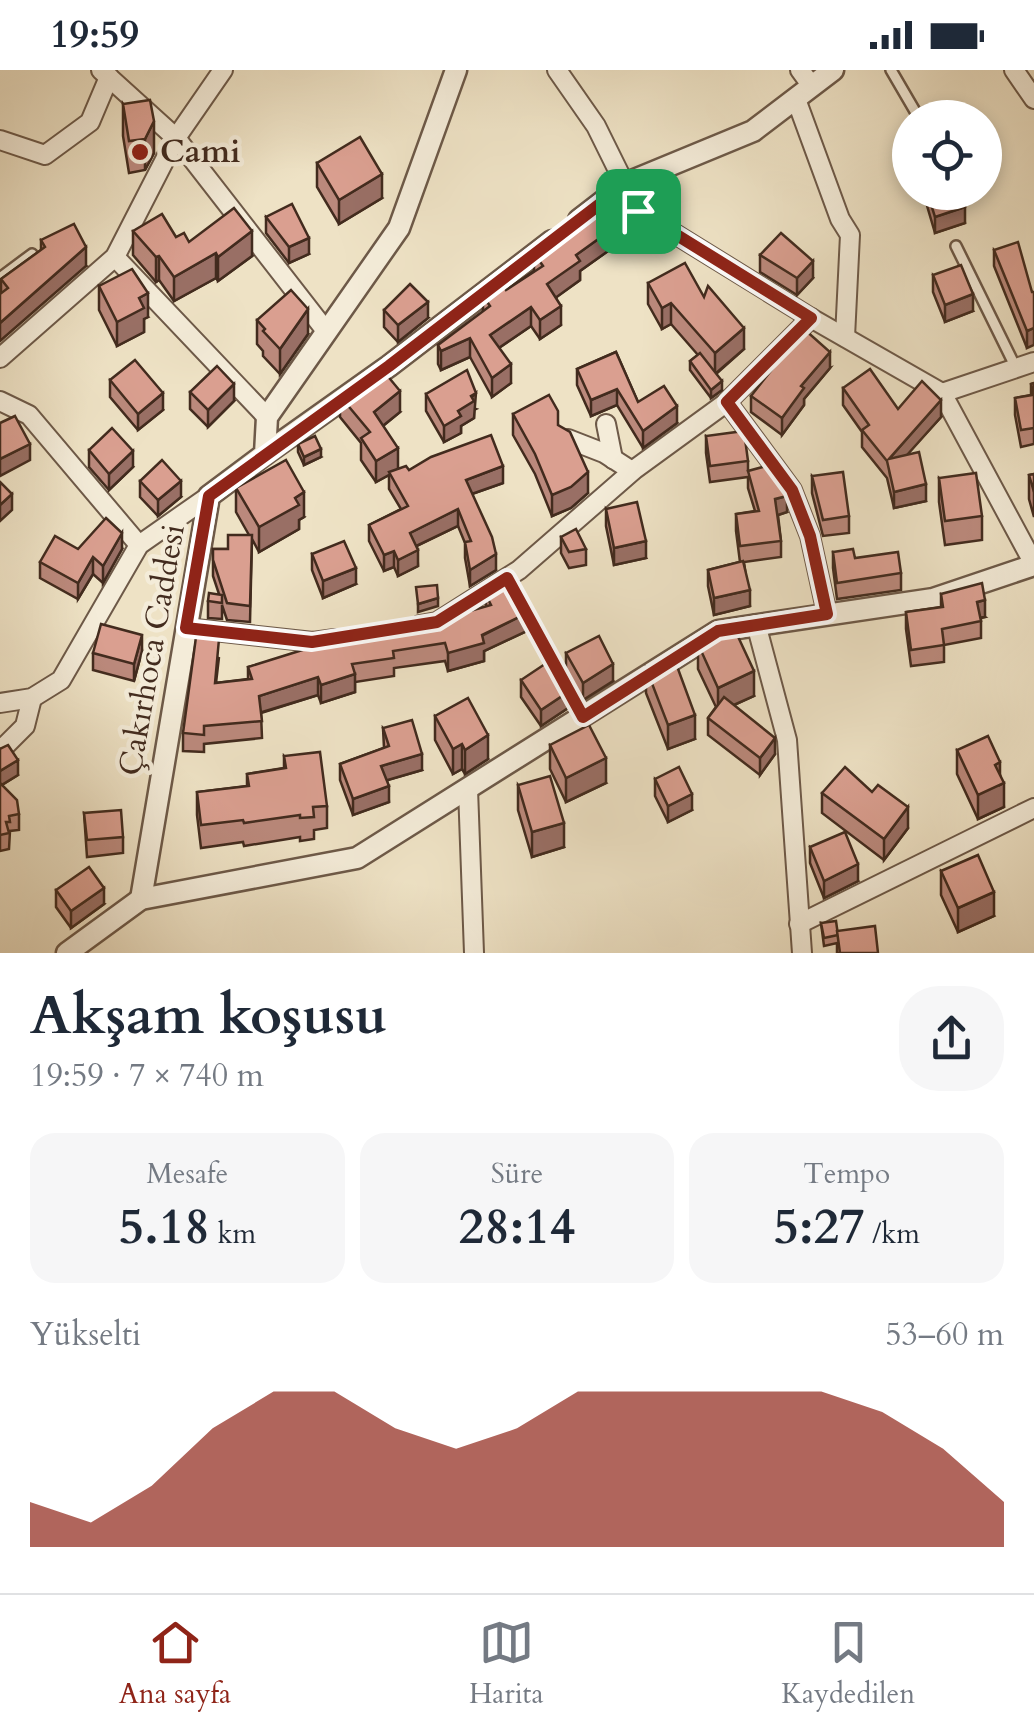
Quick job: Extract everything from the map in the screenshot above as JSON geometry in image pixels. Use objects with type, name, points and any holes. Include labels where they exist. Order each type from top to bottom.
[{"type":"street","points":[[0,358],[115,257],[176,138],[223,70]]},
{"type":"street","points":[[265,454],[266,417],[398,228],[456,70]]},
{"type":"street","points":[[67,953],[141,899],[357,858],[718,631],[933,599],[1034,565],[942,392],[811,318],[638,211],[596,126],[557,70]]},
{"type":"street","name":"Çakırhoca Caddesi","points":[[141,899],[209,496],[389,366],[626,184],[753,131],[802,85],[834,70]]},
{"type":"street","points":[[1014,70],[1034,99]]},
{"type":"street","points":[[0,140],[45,155],[90,122],[105,74],[176,138],[326,331]]},
{"type":"street","points":[[802,85],[840,220],[850,234],[845,336]]},
{"type":"street","points":[[115,257],[266,417]]},
{"type":"street","points":[[402,628],[437,622],[507,578],[632,472],[727,402],[811,318]]},
{"type":"street","points":[[942,392],[1025,366]]},
{"type":"street","points":[[0,401],[28,415],[138,546]]},
{"type":"street","points":[[727,402],[792,490],[810,536],[827,614]]},
{"type":"street","points":[[606,424],[613,459]]},
{"type":"street","points":[[568,440],[613,459],[632,472]]},
{"type":"street","points":[[0,703],[32,698],[62,680],[138,546],[209,496]]},
{"type":"street","points":[[756,624],[787,740],[802,953]]},
{"type":"street","points":[[186,628],[312,642],[348,636]]},
{"type":"street","points":[[0,751],[25,726],[32,698]]},
{"type":"street","points":[[468,790],[474,953]]},
{"type":"street","points":[[799,924],[1034,809]]},
{"type":"lane","points":[[892,70],[910,100]]},
{"type":"lane","points":[[956,246],[1025,366]]},
{"type":"lane","points":[[0,278],[32,254]]},
{"type":"lane","points":[[507,578],[583,717]]},
{"type":"building","points":[[150,100],[154,121],[145,139],[129,141],[123,104]]},
{"type":"building","points":[[360,137],[382,174],[339,200],[317,163]]},
{"type":"building","points":[[598,203],[615,227],[576,255],[580,261],[547,284],[561,306],[540,320],[531,307],[490,335],[511,364],[492,378],[470,338],[441,351],[438,345],[490,306],[483,296],[502,283],[506,290],[543,266],[534,253]]},
{"type":"building","points":[[292,204],[309,238],[289,247],[266,217]]},
{"type":"building","points":[[234,208],[252,231],[218,257],[216,253],[174,277],[133,231],[162,214],[176,237],[184,233],[189,242]]},
{"type":"building","points":[[933,210],[956,210],[935,217]]},
{"type":"building","points":[[74,224],[86,247],[0,323],[0,294],[8,288],[1,279],[45,247],[41,240]]},
{"type":"building","points":[[781,233],[813,261],[797,278],[760,255]]},
{"type":"building","points":[[1018,242],[1034,292],[1034,328],[1027,331],[994,250]]},
{"type":"building","points":[[685,263],[704,297],[708,286],[744,328],[715,353],[671,303],[662,308],[648,283]]},
{"type":"building","points":[[961,265],[973,294],[945,305],[933,275]]},
{"type":"building","points":[[132,269],[148,293],[139,298],[144,308],[117,322],[99,286]]},
{"type":"building","points":[[410,284],[428,302],[398,325],[384,310]]},
{"type":"building","points":[[291,290],[308,309],[280,349],[257,320]]},
{"type":"building","points":[[804,329],[830,352],[801,386],[804,388],[782,418],[751,396]]},
{"type":"building","points":[[616,352],[638,402],[664,386],[677,406],[643,431],[617,389],[591,400],[577,369]]},
{"type":"building","points":[[700,353],[722,381],[711,390],[690,361]]},
{"type":"building","points":[[135,360],[163,393],[138,414],[110,380]]},
{"type":"building","points":[[217,366],[234,384],[208,410],[190,392]]},
{"type":"building","points":[[381,368],[400,391],[374,412],[398,448],[376,461],[361,438],[370,432],[340,396]]},
{"type":"building","points":[[870,369],[898,409],[922,381],[941,400],[889,459],[919,452],[926,484],[894,492],[887,461],[862,430],[869,425],[843,388]]},
{"type":"building","points":[[467,370],[476,393],[471,396],[474,401],[458,411],[461,416],[444,426],[426,394]]},
{"type":"building","points":[[1034,383],[1034,428],[1021,430],[1015,398],[1033,395]]},
{"type":"building","points":[[549,395],[558,411],[558,425],[570,432],[588,472],[571,487],[552,495],[513,414]]},
{"type":"building","points":[[15,416],[30,444],[0,459],[0,423]]},
{"type":"building","points":[[112,428],[133,451],[109,474],[89,450]]},
{"type":"building","points":[[744,431],[748,461],[710,466],[706,436]]},
{"type":"building","points":[[491,435],[503,466],[466,480],[496,554],[470,570],[465,542],[471,541],[458,509],[410,533],[418,550],[398,560],[394,551],[384,555],[369,525],[408,506],[389,472],[406,466],[409,470],[431,457]]},
{"type":"building","points":[[315,436],[321,449],[304,457],[298,444]]},
{"type":"building","points":[[162,460],[181,481],[158,500],[140,481]]},
{"type":"building","points":[[286,460],[304,492],[295,498],[299,505],[259,527],[236,488]]},
{"type":"building","points":[[770,465],[787,496],[775,499],[781,541],[740,546],[736,514],[759,511],[748,471]]},
{"type":"building","points":[[843,472],[849,516],[823,520],[812,476]]},
{"type":"building","points":[[976,473],[982,516],[945,521],[939,478]]},
{"type":"building","points":[[0,482],[12,494],[0,505]]},
{"type":"building","points":[[637,502],[646,541],[614,548],[606,509]]},
{"type":"building","points":[[106,518],[122,533],[103,566],[93,557],[78,583],[40,562],[55,536],[78,549]]},
{"type":"building","points":[[576,529],[586,549],[569,552],[561,537]]},
{"type":"building","points":[[228,535],[252,535],[250,606],[227,603],[213,560],[213,549],[228,549]]},
{"type":"building","points":[[344,541],[356,568],[323,581],[312,554]]},
{"type":"building","points":[[853,549],[855,558],[898,552],[901,573],[837,583],[833,552]]},
{"type":"building","points":[[743,561],[750,590],[714,598],[708,570]]},
{"type":"building","points":[[510,583],[527,613],[482,635],[484,643],[448,653],[445,643],[393,651],[394,658],[352,664],[355,674],[321,685],[318,677],[259,696],[262,721],[204,726],[204,735],[183,733],[196,637],[219,639],[215,683],[252,679],[248,667],[312,647],[313,637],[442,619],[491,605],[486,595]]},
{"type":"building","points":[[982,583],[985,600],[977,602],[981,621],[942,629],[944,645],[911,650],[906,612],[943,607],[941,594]]},
{"type":"building","points":[[437,585],[438,598],[418,604],[416,587]]},
{"type":"building","points":[[209,593],[222,595],[222,603],[208,601]]},
{"type":"building","points":[[101,624],[142,635],[134,664],[93,653]]},
{"type":"building","points":[[734,628],[754,671],[718,688],[698,644]]},
{"type":"building","points":[[599,636],[613,664],[583,683],[566,653]]},
{"type":"building","points":[[674,658],[695,715],[668,725],[646,668]]},
{"type":"building","points":[[551,660],[568,692],[541,710],[521,680]]},
{"type":"building","points":[[724,697],[775,738],[760,758],[708,718]]},
{"type":"building","points":[[468,698],[488,735],[465,750],[462,744],[453,749],[435,716]]},
{"type":"building","points":[[412,720],[422,754],[381,766],[389,786],[353,799],[340,764],[389,746],[383,728]]},
{"type":"building","points":[[589,725],[606,758],[566,778],[550,745]]},
{"type":"building","points":[[988,736],[1004,783],[978,795],[957,750]]},
{"type":"building","points":[[8,745],[18,760],[0,771],[0,749]]},
{"type":"building","points":[[320,752],[327,806],[313,807],[314,817],[201,825],[197,792],[249,786],[247,774],[286,768],[284,756]]},
{"type":"building","points":[[679,767],[692,794],[668,806],[655,779]]},
{"type":"building","points":[[845,767],[872,792],[878,785],[908,807],[884,839],[822,793]]},
{"type":"building","points":[[550,776],[564,823],[532,832],[518,785]]},
{"type":"building","points":[[0,783],[17,800],[19,814],[9,816],[9,833],[0,835]]},
{"type":"building","points":[[121,810],[123,837],[87,840],[84,813]]},
{"type":"building","points":[[845,832],[858,864],[824,881],[810,847]]},
{"type":"building","points":[[978,855],[994,892],[958,908],[941,871]]},
{"type":"building","points":[[89,867],[104,888],[71,911],[56,890]]},
{"type":"building","points":[[836,921],[838,935],[824,938],[821,923]]},
{"type":"building","points":[[875,926],[878,953],[840,953],[837,931]]},
{"type":"place","name":"Cami","points":[[140,152]]},
{"type":"route","points":[[626,184],[638,211],[811,318],[727,402],[792,490],[810,536],[827,614],[718,631],[583,717],[507,578],[437,622],[312,642],[186,628],[209,496],[389,366],[626,184]]}]
